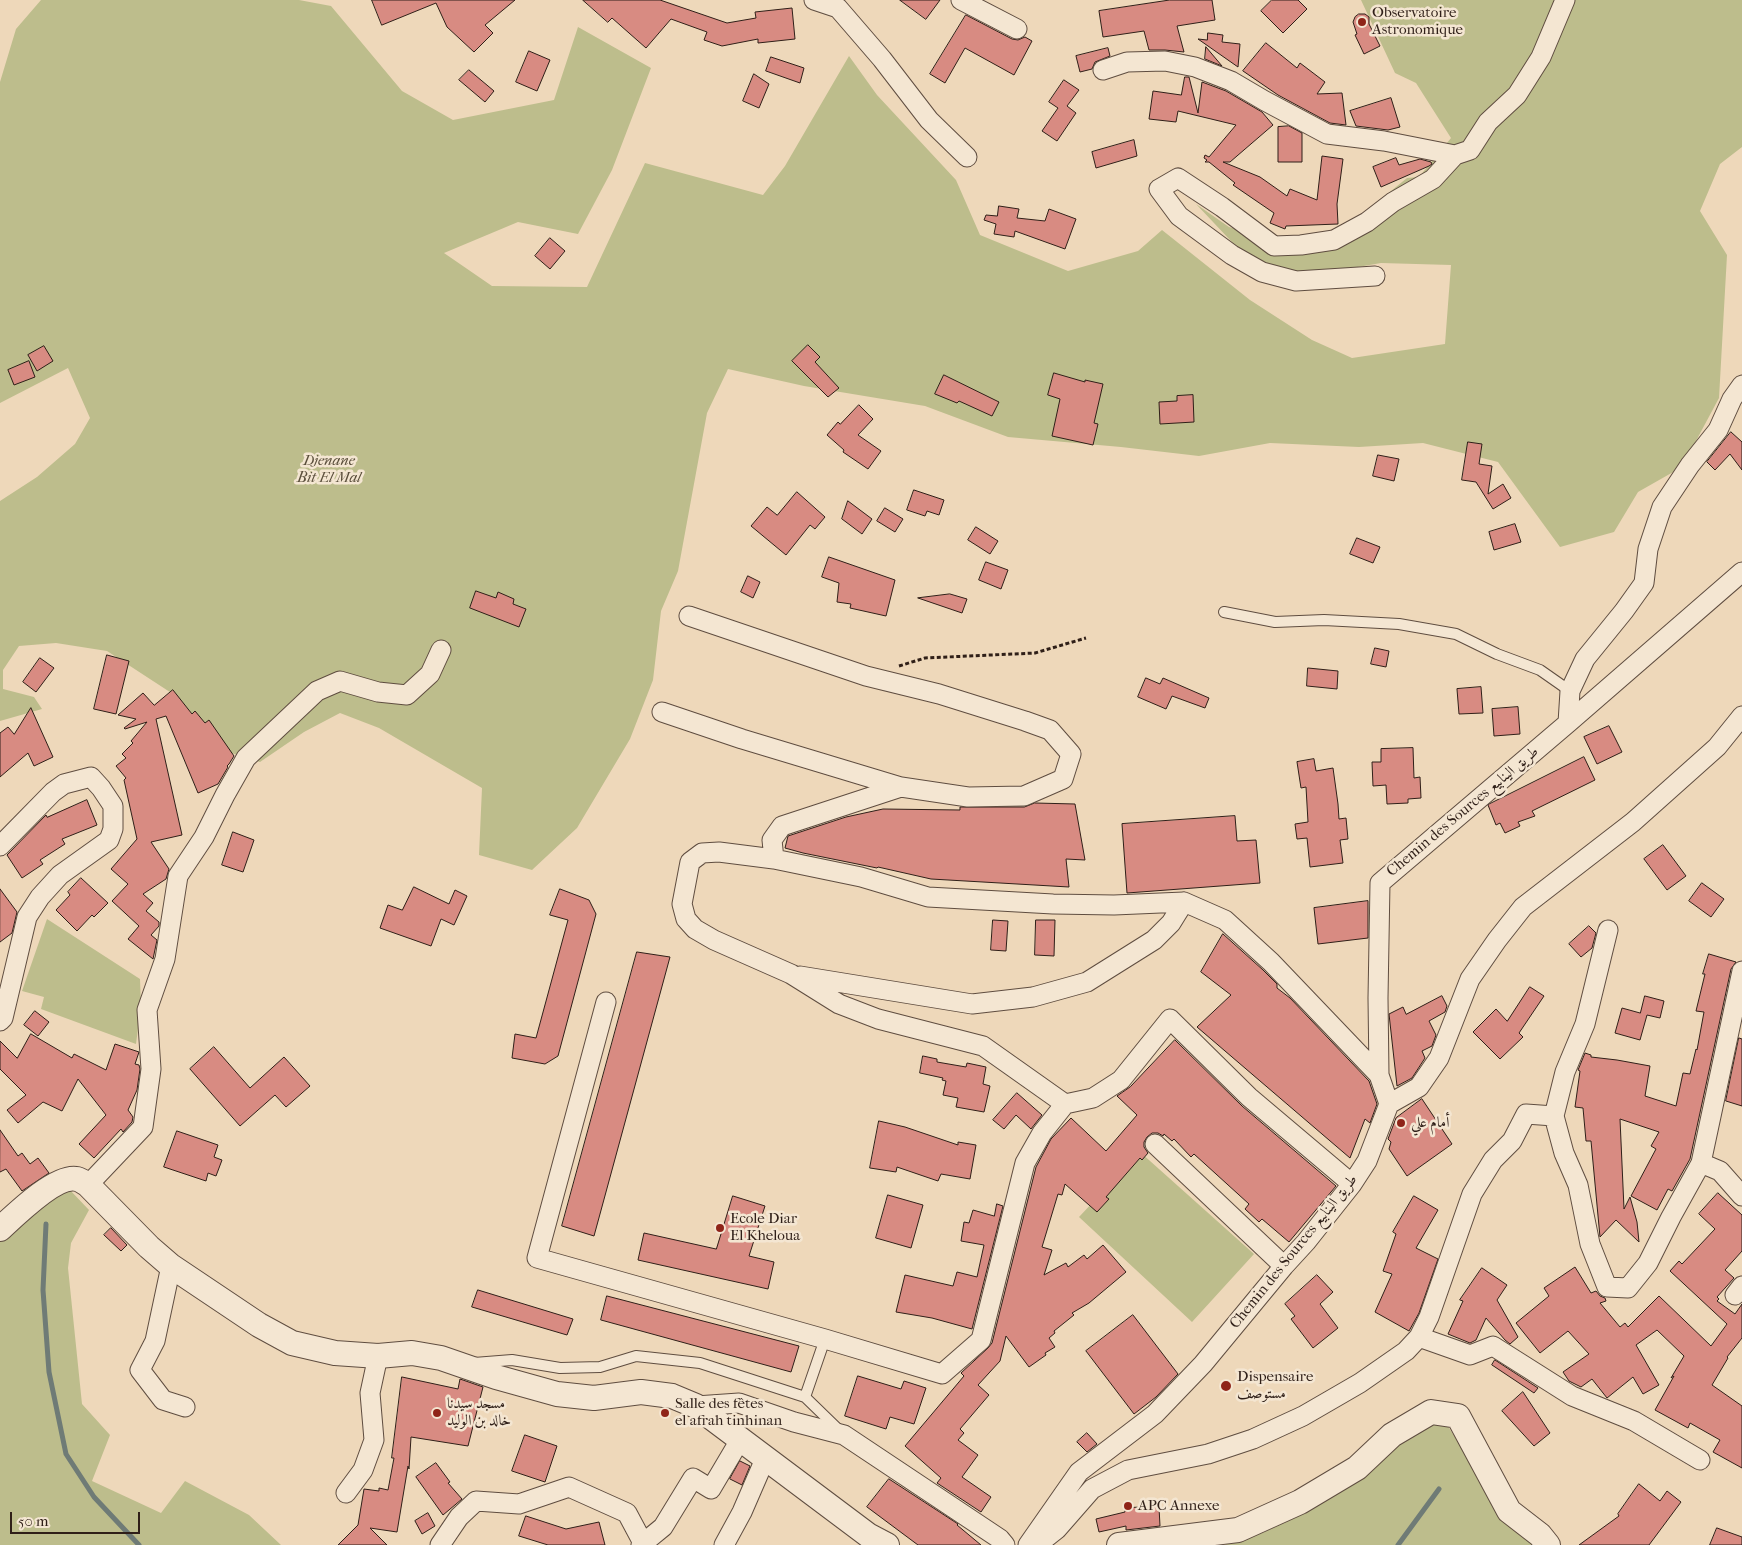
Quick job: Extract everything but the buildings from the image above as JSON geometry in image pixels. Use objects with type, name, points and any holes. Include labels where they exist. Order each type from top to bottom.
[{"type":"street","points":[[814,0],[838,8],[882,59],[929,120],[967,157]]},
{"type":"street","points":[[961,0],[1017,29]]},
{"type":"street","points":[[1376,276],[1296,281],[1262,272],[1232,255],[1179,216],[1159,189],[1178,178],[1274,246],[1301,245],[1334,240],[1367,222],[1393,202],[1432,179],[1455,155],[1470,150],[1488,122],[1517,95],[1541,57],[1565,0]]},
{"type":"street","points":[[1103,70],[1127,62],[1165,61],[1195,67],[1231,81],[1327,134],[1384,141],[1455,155]]},
{"type":"street","points":[[1568,723],[1570,691],[1584,658],[1624,611],[1644,583],[1648,548],[1662,507],[1690,464],[1718,430],[1737,392]]},
{"type":"street","name":"Chemin des Sources طريق الينابيع","points":[[1028,1545],[1079,1472],[1155,1414],[1203,1364],[1306,1242],[1352,1184],[1367,1160],[1389,1104],[1379,1075],[1380,883],[1742,572]]},
{"type":"street","points":[[662,712],[742,739],[901,787],[968,798],[1024,796],[1063,779],[1071,754],[1050,730],[939,694],[866,676],[689,616]]},
{"type":"street","points":[[88,1185],[143,1127],[151,1069],[147,1010],[166,959],[178,876],[204,837],[246,758],[317,691],[340,681],[378,692],[407,695],[430,674],[441,650]]},
{"type":"street","points":[[1389,1104],[1419,1087],[1439,1058],[1470,980],[1496,940],[1523,907],[1633,822],[1717,747],[1742,716]]},
{"type":"street","points":[[0,846],[53,792],[64,784],[92,777],[113,806],[113,829],[109,840],[88,853],[60,875],[40,897],[27,917],[11,988],[3,1018],[0,1021]]},
{"type":"street","points":[[774,860],[772,840],[782,826],[901,787]]},
{"type":"street","points":[[1065,1104],[983,1046],[878,1020],[839,1004],[791,974],[714,940],[695,929],[686,919],[682,904],[690,862],[702,853],[719,852],[774,860],[861,877],[928,897],[1053,904],[1114,905],[1184,902],[1225,920],[1271,962],[1379,1075]]},
{"type":"street","points":[[791,974],[972,1004],[1033,997],[1087,982],[1154,940],[1170,923],[1184,902]]},
{"type":"street","points":[[1608,930],[1587,1016],[1565,1072],[1554,1116],[1564,1153],[1578,1185],[1590,1244],[1607,1287],[1628,1288],[1648,1263],[1701,1163],[1742,970]]},
{"type":"street","points":[[606,1002],[537,1258],[826,1339],[942,1374],[981,1340],[1025,1163],[1042,1134],[1065,1104],[1093,1098],[1121,1080],[1170,1020],[1249,1097],[1352,1184]]},
{"type":"street","points":[[1036,1545],[1057,1529],[1092,1489],[1128,1470],[1208,1454],[1253,1439],[1303,1416],[1360,1383],[1406,1351],[1419,1337],[1429,1318],[1472,1194],[1493,1160],[1512,1141],[1526,1114],[1554,1116]]},
{"type":"street","points":[[1155,1144],[1284,1266]]},
{"type":"street","points":[[1701,1163],[1720,1171],[1742,1196]]},
{"type":"street","points":[[0,1229],[46,1190],[66,1180],[77,1179],[88,1185],[170,1266],[259,1325],[292,1343],[335,1353],[378,1356],[412,1353],[441,1358],[496,1377],[557,1394],[594,1398],[641,1392],[672,1396],[696,1406],[868,1535],[887,1545]]},
{"type":"street","points":[[170,1266],[155,1341],[140,1370],[162,1400],[185,1407]]},
{"type":"street","points":[[1419,1337],[1470,1355],[1493,1346],[1572,1396],[1634,1421],[1700,1460]]},
{"type":"street","points":[[346,1493],[363,1470],[374,1440],[370,1393],[378,1356]]},
{"type":"street","points":[[696,1406],[739,1403],[794,1422],[844,1435],[1000,1539],[1005,1545]]},
{"type":"street","points":[[1119,1545],[1238,1530],[1300,1502],[1357,1468],[1392,1435],[1431,1412],[1458,1416],[1509,1511],[1540,1535],[1548,1545]]},
{"type":"street","points":[[440,1545],[459,1517],[476,1501],[519,1504],[569,1487],[627,1513],[642,1544],[663,1526],[693,1478],[711,1489],[740,1440]]},
{"type":"street","points":[[724,1545],[742,1512],[765,1459]]},
{"type":"lane","points":[[1224,612],[1275,622],[1324,620],[1400,624],[1456,634],[1498,654],[1540,670],[1570,691]]},
{"type":"lane","points":[[805,1397],[826,1339]]},
{"type":"lane","points":[[461,1364],[512,1360],[560,1368],[600,1367],[636,1356],[700,1363],[805,1397],[844,1435]]},
{"type":"path","points":[[866,676],[925,658],[1035,653],[1086,638]]},
{"type":"green space","name":"Djenane Bit El Mal","points":[[41,0],[299,0],[331,6],[402,91],[453,120],[554,100],[578,27],[651,68],[612,170],[578,234],[518,222],[444,253],[492,286],[587,287],[645,163],[763,195],[785,166],[849,56],[877,95],[956,180],[980,235],[1068,271],[1138,251],[1162,230],[1250,300],[1312,340],[1352,358],[1445,344],[1451,265],[1381,263],[1300,277],[1248,259],[1196,204],[1229,227],[1266,238],[1318,237],[1348,226],[1407,178],[1419,177],[1451,138],[1416,83],[1395,73],[1361,0],[1742,0],[1742,147],[1720,164],[1700,211],[1727,255],[1719,398],[1682,467],[1638,492],[1614,532],[1560,547],[1498,462],[1423,443],[1359,447],[1270,443],[1199,456],[1008,437],[925,406],[804,386],[728,369],[707,413],[678,571],[661,611],[653,680],[630,739],[577,828],[532,870],[479,855],[482,788],[379,728],[340,713],[304,732],[260,762],[225,751],[176,696],[107,651],[56,643],[19,646],[3,670],[3,689],[34,697],[42,709],[0,721],[0,501],[37,477],[75,444],[90,418],[68,368],[0,403],[0,82],[16,29]]},
{"type":"green space","points":[[47,919],[140,979],[141,1006],[136,1044],[41,1009],[44,997],[22,991]]},
{"type":"green space","points":[[1140,1152],[1254,1254],[1192,1322],[1079,1217]]},
{"type":"green space","points":[[69,1189],[89,1210],[71,1243],[68,1268],[82,1404],[110,1435],[92,1481],[161,1513],[185,1481],[249,1515],[281,1545],[0,1545],[0,1234]]},
{"type":"green space","points":[[1423,1422],[1446,1423],[1494,1500],[1536,1545],[1223,1545],[1262,1533],[1318,1505],[1361,1480]]},
{"type":"waterway","points":[[46,1224],[43,1290],[49,1372],[66,1454],[94,1497],[139,1545]]},
{"type":"waterway","points":[[1398,1545],[1439,1489]]},
{"type":"place","name":"Observatoire Astronomique","points":[[1362,22]]},
{"type":"place","name":"أمام علي","points":[[1401,1123]]},
{"type":"place","name":"Ecole Diar El Kheloua","points":[[720,1228]]},
{"type":"place","name":"Dispensaire مستوصف","points":[[1226,1386]]},
{"type":"place","name":"مسجد سيدنا خالد بن الوليد","points":[[437,1413]]},
{"type":"place","name":"Salle des fêtes el afrah tinhinan","points":[[665,1413]]},
{"type":"place","name":"APC Annexe","points":[[1128,1506]]}]
